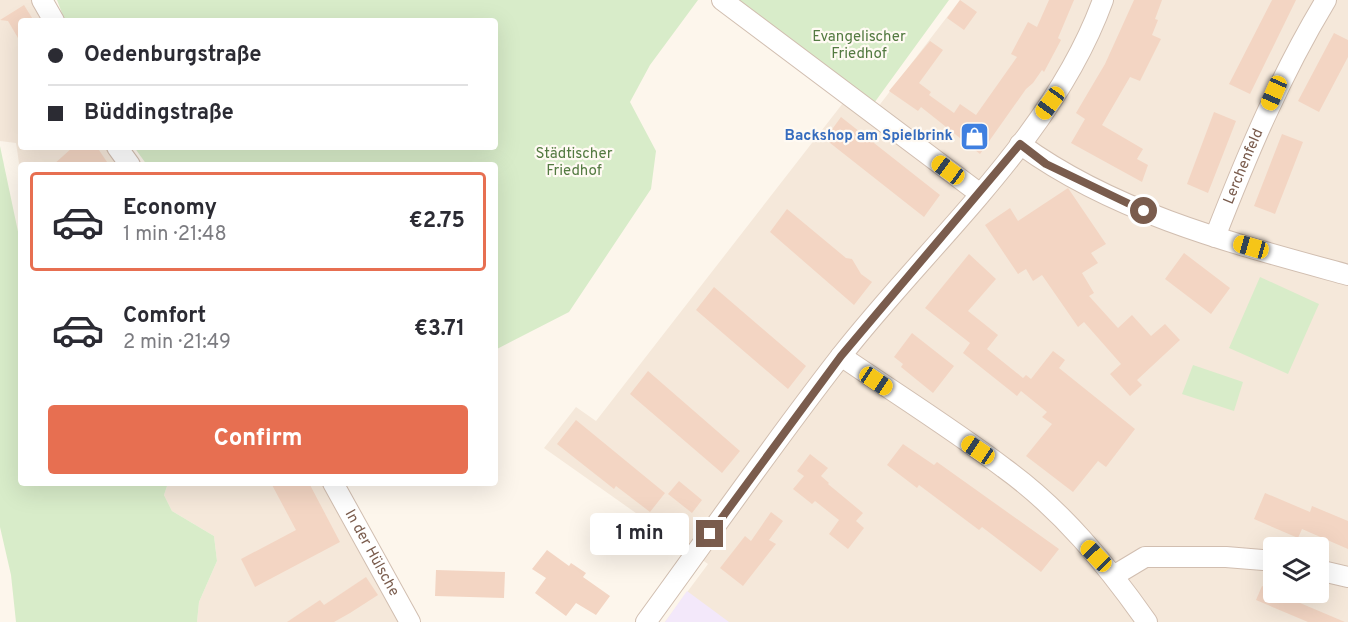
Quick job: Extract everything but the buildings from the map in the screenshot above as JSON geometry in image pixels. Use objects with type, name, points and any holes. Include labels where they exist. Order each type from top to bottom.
[{"type":"street","points":[[42,0],[52,18]]},
{"type":"street","points":[[722,0],[979,193]]},
{"type":"street","points":[[646,622],[841,356],[1020,144],[1059,90],[1102,0]]},
{"type":"street","name":"Lerchenfeld","points":[[1215,237],[1247,152],[1274,93],[1326,0]]},
{"type":"street","points":[[1020,144],[1046,164],[1103,193],[1182,227],[1348,275]]},
{"type":"street","points":[[841,356],[1005,468],[1052,509],[1115,575],[1148,622]]},
{"type":"street","name":"In der Hülsche","points":[[335,486],[410,622]]},
{"type":"street","points":[[1115,575],[1145,557],[1226,557],[1263,560]]},
{"type":"street","points":[[1329,573],[1348,578]]},
{"type":"shaded area","points":[[0,0],[37,0],[46,18],[18,18],[18,150],[113,150],[122,162],[19,162],[16,143],[0,141]]},
{"type":"shaded area","points":[[960,0],[1348,0],[1348,622],[665,622],[708,564],[544,448],[576,407],[596,421],[843,103],[868,120]]},
{"type":"shaded area","points":[[167,486],[326,486],[401,622],[197,622],[199,602],[217,561],[214,536],[172,511],[164,495]]},
{"type":"shaded area","points":[[687,591],[729,622],[665,622]]},
{"type":"green space","name":"Städtischer Friedhof","points":[[57,0],[698,0],[650,65],[630,102],[656,151],[651,189],[569,312],[498,348],[498,162],[145,162],[136,150],[498,150],[498,18],[64,18]]},
{"type":"green space","name":"Evangelischer Friedhof","points":[[715,0],[949,0],[869,110]]},
{"type":"green space","points":[[0,146],[18,232],[18,486],[167,486],[164,495],[172,511],[214,536],[217,561],[199,602],[197,622],[16,622],[11,575],[0,527]]},
{"type":"green space","points":[[1260,277],[1319,304],[1288,374],[1229,348]]},
{"type":"green space","points":[[1193,365],[1243,382],[1234,411],[1182,394]]},
{"type":"place","name":"Backshop am Spielbrink","points":[[974,136]]},
{"type":"route","points":[[710,534],[841,356],[1020,144],[1046,164],[1144,211]]}]
